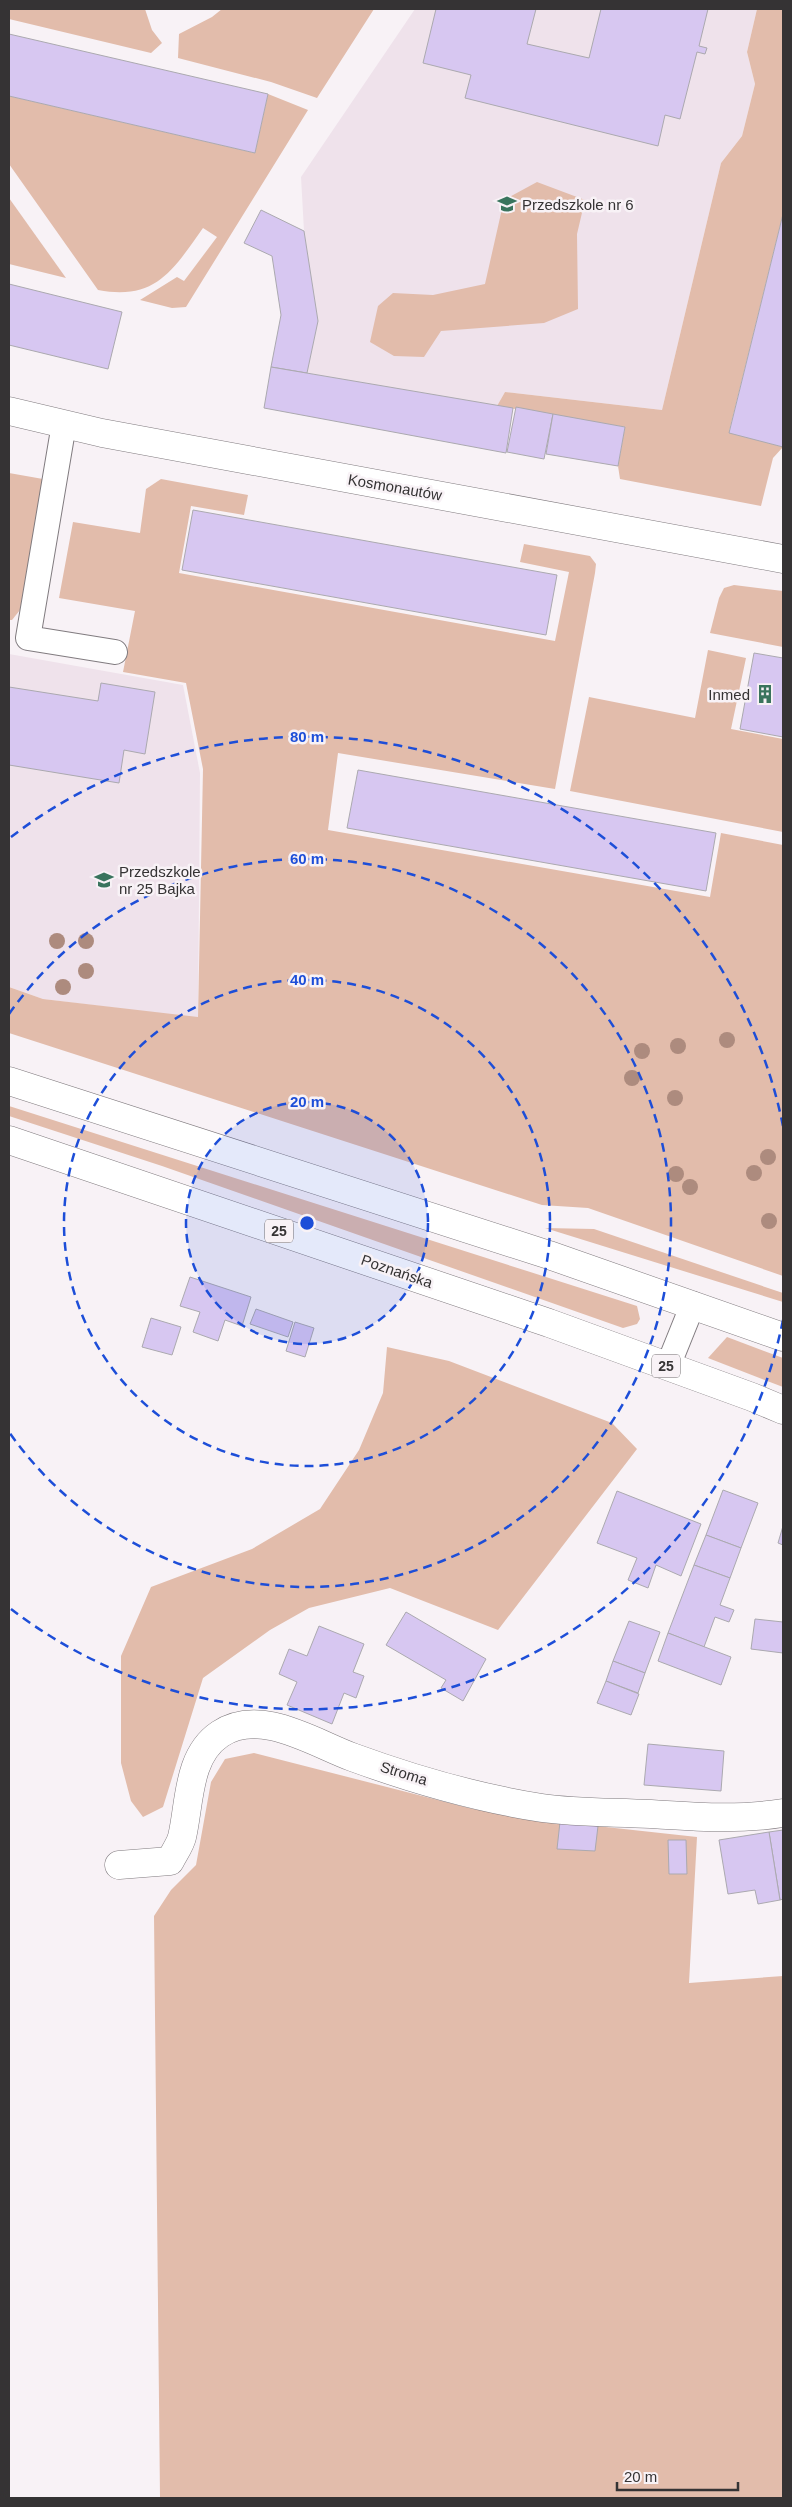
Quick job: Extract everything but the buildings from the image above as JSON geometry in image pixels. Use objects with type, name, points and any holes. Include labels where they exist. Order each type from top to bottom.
[{"type":"main road","name":"Kosmonautów","points":[[9,411],[102,433],[783,559]]},
{"type":"main road","points":[[9,1081],[549,1255],[693,1304],[783,1338]]},
{"type":"main road","name":"Poznańska","points":[[9,1140],[540,1320],[783,1410]]},
{"type":"main road","name":"Stroma","points":[[119,1865],[170,1861],[181,1839],[188,1794],[203,1748],[220,1734],[239,1726],[269,1726],[298,1734],[351,1757],[404,1774],[469,1792],[543,1808],[705,1818],[766,1816],[783,1813]]},
{"type":"lane","points":[[64,424],[28,638],[115,652]]},
{"type":"lane","points":[[668,1366],[693,1304]]},
{"type":"shaded area","points":[[9,9],[145,9],[152,30],[162,43],[151,53],[9,19]]},
{"type":"shaded area","points":[[222,9],[374,9],[317,98],[271,82],[178,58],[179,34],[212,17]]},
{"type":"shaded area","name":"Przedszkole nr 6","points":[[415,9],[757,9],[747,52],[755,84],[742,136],[721,163],[662,410],[505,392],[497,406],[307,373],[318,321],[304,231],[301,177]]},
{"type":"shaded area","points":[[757,9],[783,9],[783,214],[729,432],[783,447],[773,458],[761,506],[620,479],[618,466],[625,427],[497,406],[505,392],[662,410],[721,163],[742,136],[755,84],[747,52]]},
{"type":"shaded area","points":[[268,94],[308,110],[186,307],[172,308],[140,300],[177,277],[184,281],[217,237],[203,228],[172,269],[161,279],[149,286],[135,291],[98,290],[9,164],[9,96],[255,153]]},
{"type":"shaded area","points":[[537,182],[585,200],[577,234],[578,309],[544,323],[441,331],[424,357],[394,356],[370,342],[378,306],[393,293],[433,295],[485,284],[504,200]]},
{"type":"shaded area","points":[[9,198],[66,278],[9,264]]},
{"type":"shaded area","points":[[9,473],[43,479],[20,610],[12,620],[9,620]]},
{"type":"shaded area","points":[[161,479],[248,495],[244,515],[191,506],[179,573],[555,641],[569,572],[520,562],[524,544],[590,556],[596,564],[595,573],[555,789],[338,753],[328,830],[710,897],[721,833],[783,845],[783,1276],[588,1208],[542,1205],[9,1033],[9,987],[43,999],[198,1017],[203,769],[186,683],[123,672],[135,611],[59,598],[73,522],[140,533],[146,489]]},
{"type":"shaded area","points":[[734,585],[783,591],[783,647],[710,633],[719,598],[724,588]]},
{"type":"shaded area","points":[[708,650],[746,658],[731,729],[783,739],[783,832],[570,791],[589,697],[695,718]]},
{"type":"shaded area","name":"Przedszkole nr 25 Bajka","points":[[9,654],[183,685],[200,773],[198,1018],[43,999],[9,987]]},
{"type":"shaded area","points":[[9,1106],[637,1306],[640,1319],[637,1324],[623,1328],[162,1166],[9,1116]]},
{"type":"shaded area","points":[[545,1228],[594,1229],[783,1293],[783,1302]]},
{"type":"shaded area","points":[[727,1337],[783,1358],[783,1387],[708,1358]]},
{"type":"shaded area","points":[[387,1347],[449,1361],[612,1423],[637,1449],[498,1630],[390,1588],[309,1608],[270,1630],[203,1678],[163,1807],[143,1817],[131,1801],[121,1763],[121,1656],[151,1587],[252,1549],[320,1509],[359,1450],[383,1393]]},
{"type":"shaded area","points":[[254,1753],[473,1809],[560,1822],[697,1837],[689,1983],[783,1976],[783,2498],[160,2498],[154,1916],[171,1890],[196,1865],[211,1782],[225,1759]]},
{"type":"place","name":"Przedszkole nr 6","points":[[507,204]]},
{"type":"place","name":"Inmed","points":[[765,694]]},
{"type":"place","name":"Przedszkole nr 25 Bajka","points":[[104,880]]}]
